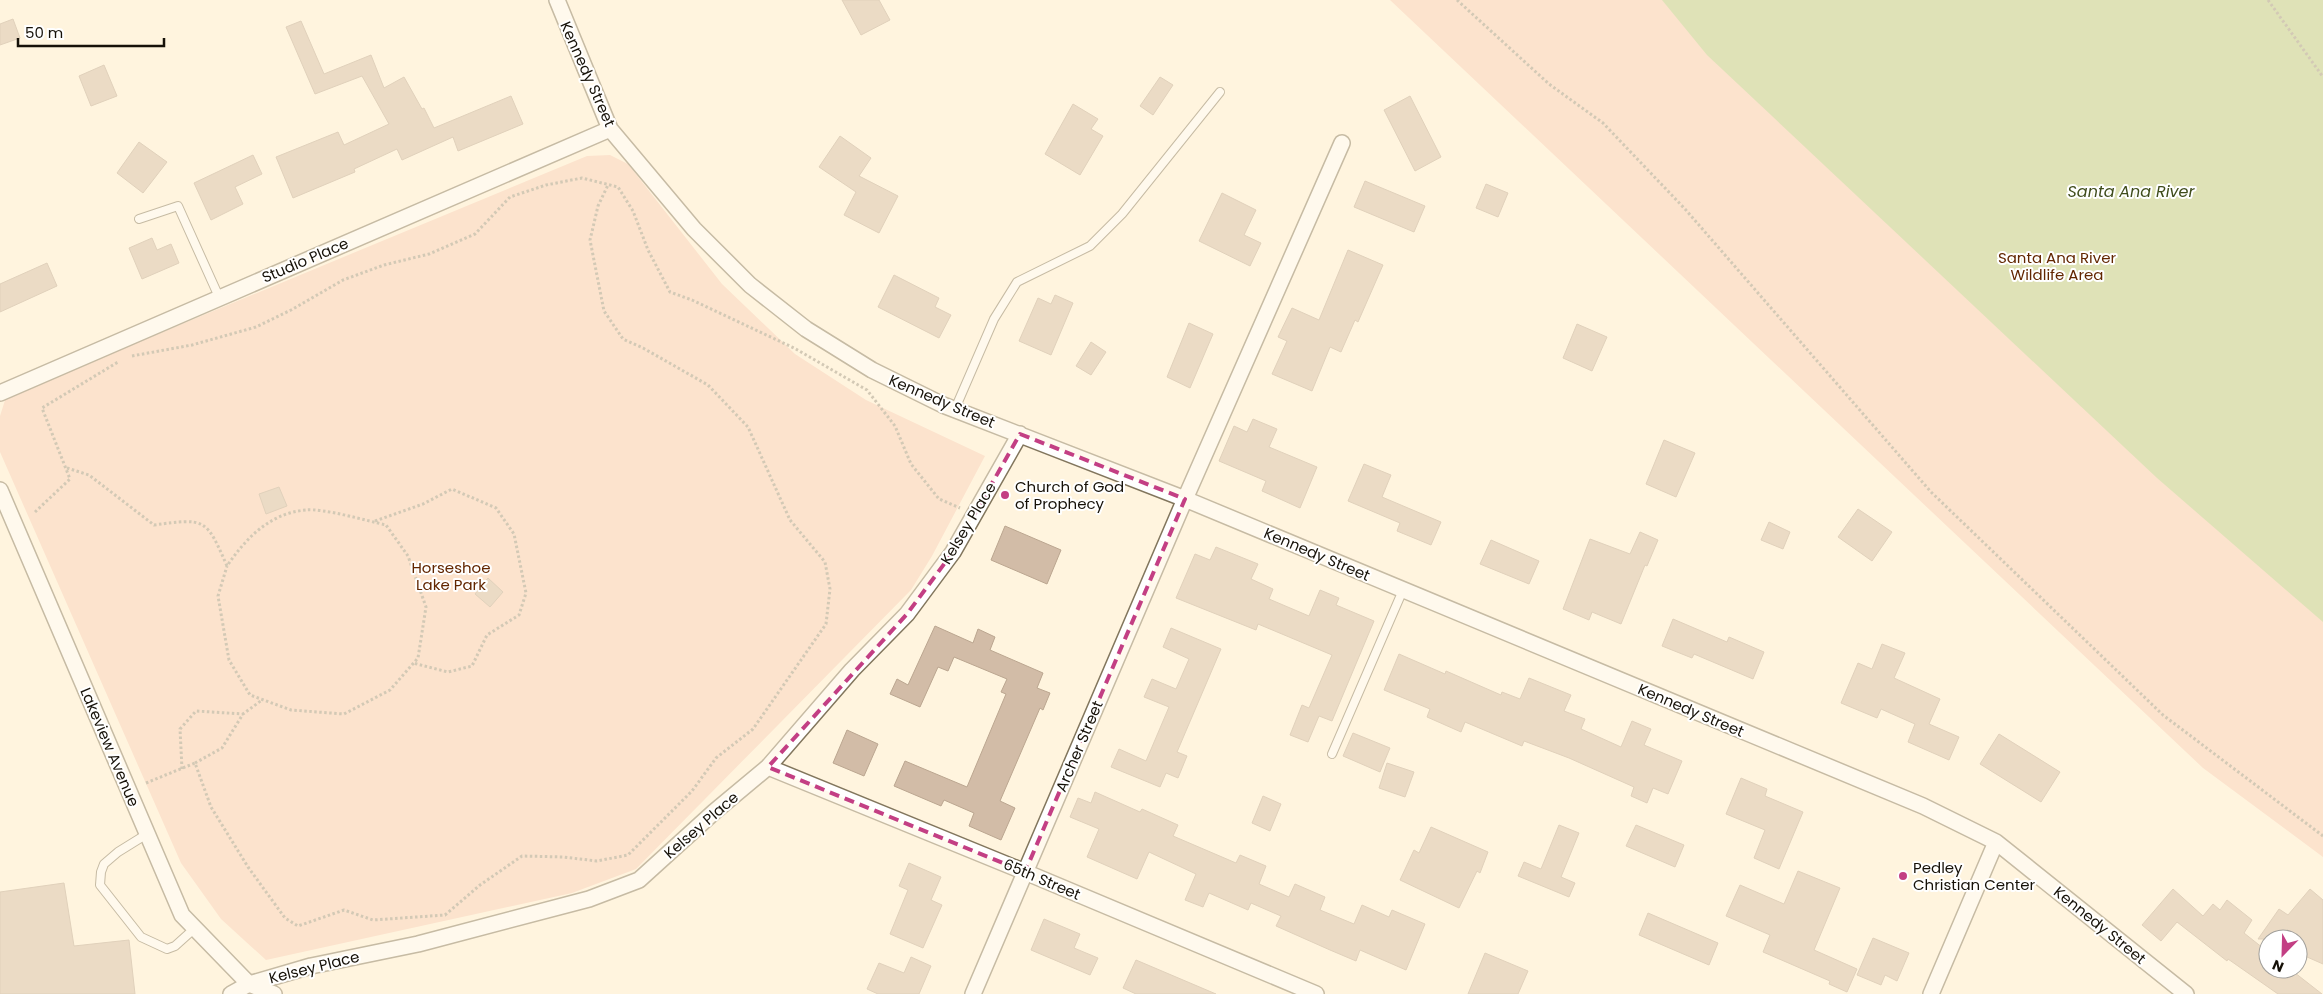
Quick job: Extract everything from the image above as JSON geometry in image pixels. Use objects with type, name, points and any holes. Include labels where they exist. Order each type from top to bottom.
[{"type":"street","name":"Kennedy Street","points":[[557,0],[610,129],[694,229],[750,285],[806,330],[872,370],[955,409],[1185,499],[1923,806],[1996,842],[2186,994]]},
{"type":"street","name":"Studio Place","points":[[0,392],[610,129]]},
{"type":"street","name":"Archer Street","points":[[973,994],[1185,499],[1342,142]]},
{"type":"street","name":"Kelsey Place","points":[[230,994],[249,984],[311,966],[418,944],[571,904],[639,880],[714,812],[768,768],[852,670],[907,614],[953,552],[1020,434]]},
{"type":"street","name":"Lakeview Avenue","points":[[0,492],[182,915],[249,984]]},
{"type":"street","name":"65th Street","points":[[768,768],[1025,872],[1307,992]]},
{"type":"street","points":[[1931,994],[1996,842]]},
{"type":"street","points":[[249,984],[274,994]]},
{"type":"lane","points":[[955,409],[994,319],[1017,282],[1090,246],[1122,214],[1220,92]]},
{"type":"lane","points":[[140,219],[178,206],[220,298]]},
{"type":"lane","points":[[1332,754],[1403,590]]},
{"type":"lane","points":[[147,834],[118,852],[104,864],[100,885],[141,937],[153,943],[167,949],[175,946],[195,928]]},
{"type":"path","points":[[1457,0],[1549,84],[1603,123],[1685,209],[1931,492],[2163,715],[2323,836]]},
{"type":"path","points":[[2268,0],[2323,77]]},
{"type":"path","points":[[127,357],[192,345],[256,327],[342,280],[384,265],[429,254],[475,234],[510,197],[546,185],[582,178],[618,187],[634,211],[648,250],[670,292],[692,300],[794,348],[867,390],[895,426],[911,464],[939,499],[974,515]]},
{"type":"path","points":[[195,763],[210,807],[248,867],[285,918],[298,926],[344,910],[373,920],[445,915],[480,885],[522,856],[563,857],[597,861],[628,856],[692,791],[716,758],[754,729],[826,624],[830,589],[825,562],[790,520],[748,427],[708,385],[623,339],[604,311],[590,240],[598,206],[608,185]]},
{"type":"path","points":[[36,512],[70,479],[42,408],[119,362]]},
{"type":"path","points":[[66,468],[89,475],[154,525],[190,520],[205,525],[217,544],[227,566]]},
{"type":"path","points":[[373,522],[423,504],[452,490],[496,508],[514,534],[526,593],[519,614],[487,635],[472,666],[448,672],[413,663]]},
{"type":"path","points":[[307,510],[386,525],[408,556],[426,607],[418,658],[390,690],[344,714],[291,710],[250,695],[229,660],[218,596],[227,566],[242,544],[272,519],[307,510]]},
{"type":"path","points":[[146,783],[182,769],[222,748],[243,714],[262,700]]},
{"type":"path","points":[[182,769],[180,729],[196,711],[243,714]]},
{"type":"highlighted area","points":[[1020,434],[1185,499],[1025,872],[768,767],[907,614],[953,552]]},
{"type":"green space","name":"Santa Ana River Wildlife Area","points":[[1390,0],[2323,0],[2323,857],[2203,768]]},
{"type":"green space","name":"Horseshoe Lake Park","points":[[610,155],[628,164],[722,284],[795,354],[866,400],[985,456],[932,556],[911,590],[636,869],[572,893],[266,960],[221,919],[181,863],[0,452],[0,416],[6,397],[587,156]]},
{"type":"water","name":"Santa Ana River","points":[[1662,0],[2323,0],[2323,622],[2157,478],[1707,55]]},
{"type":"building","points":[[842,0],[879,0],[890,20],[861,35]]},
{"type":"building","points":[[13,19],[20,38],[0,45],[0,24]]},
{"type":"building","points":[[301,21],[324,74],[371,55],[384,88],[404,77],[422,109],[424,108],[434,128],[511,96],[523,124],[458,151],[453,137],[402,160],[397,149],[354,169],[355,172],[293,198],[276,157],[338,132],[344,145],[389,124],[362,76],[315,94],[286,27]]},
{"type":"building","points":[[104,65],[117,96],[91,106],[79,76]]},
{"type":"building","points":[[1160,77],[1173,85],[1153,115],[1140,106]]},
{"type":"building","points":[[1410,96],[1441,157],[1415,171],[1384,110]]},
{"type":"building","points":[[1073,104],[1098,119],[1091,129],[1103,136],[1080,175],[1045,154]]},
{"type":"building","points":[[840,136],[871,158],[859,176],[898,196],[879,233],[844,215],[856,192],[819,167]]},
{"type":"building","points":[[139,142],[167,162],[143,193],[117,173]]},
{"type":"building","points":[[253,155],[262,174],[235,187],[243,204],[211,220],[194,183]]},
{"type":"building","points":[[1365,181],[1425,206],[1414,232],[1354,207]]},
{"type":"building","points":[[1486,184],[1508,193],[1498,217],[1476,208]]},
{"type":"building","points":[[1222,193],[1256,210],[1244,235],[1261,243],[1250,266],[1199,241]]},
{"type":"building","points":[[152,238],[157,250],[171,244],[179,263],[142,279],[129,248]]},
{"type":"building","points":[[1348,250],[1383,265],[1358,322],[1355,320],[1341,352],[1330,347],[1312,391],[1272,374],[1287,341],[1278,337],[1292,308],[1319,320]]},
{"type":"building","points":[[47,263],[57,286],[0,312],[0,284]]},
{"type":"building","points":[[894,275],[939,298],[935,307],[951,315],[939,338],[878,307]]},
{"type":"building","points":[[1055,295],[1073,303],[1051,355],[1019,341],[1038,298],[1051,304]]},
{"type":"building","points":[[1189,323],[1213,334],[1190,388],[1167,377]]},
{"type":"building","points":[[1577,324],[1607,337],[1592,371],[1563,358]]},
{"type":"building","points":[[1091,342],[1106,352],[1091,375],[1076,366]]},
{"type":"building","points":[[1253,419],[1277,429],[1269,447],[1317,467],[1300,508],[1262,491],[1266,481],[1219,461],[1234,426],[1247,432]]},
{"type":"building","points":[[1664,440],[1695,453],[1676,497],[1646,484]]},
{"type":"building","points":[[1364,464],[1391,475],[1382,497],[1441,522],[1431,545],[1397,531],[1400,523],[1348,501]]},
{"type":"building","points":[[279,487],[287,506],[266,514],[259,494]]},
{"type":"building","points":[[1858,509],[1892,532],[1872,561],[1838,537]]},
{"type":"building","points":[[1769,522],[1790,532],[1783,549],[1761,540]]},
{"type":"building","points":[[1005,526],[1061,550],[1047,584],[991,560]]},
{"type":"building","points":[[1640,532],[1658,540],[1647,566],[1645,565],[1621,624],[1592,612],[1589,620],[1563,609],[1590,539],[1630,554]]},
{"type":"building","points":[[1491,540],[1539,561],[1529,584],[1480,564]]},
{"type":"building","points":[[1216,547],[1258,564],[1251,579],[1273,589],[1269,599],[1309,616],[1320,590],[1339,598],[1336,605],[1374,621],[1332,721],[1319,716],[1308,742],[1290,735],[1302,705],[1309,708],[1332,655],[1258,624],[1256,630],[1176,598],[1195,554],[1210,560]]},
{"type":"building","points":[[488,578],[503,592],[490,607],[475,594]]},
{"type":"building","points":[[1673,619],[1727,642],[1729,637],[1764,652],[1753,679],[1694,654],[1692,658],[1662,646]]},
{"type":"building","points":[[935,626],[973,643],[978,629],[995,637],[990,650],[1043,673],[1037,688],[1050,693],[1043,710],[1040,708],[1000,801],[1015,808],[1001,840],[969,826],[974,813],[944,800],[941,806],[894,786],[905,761],[967,787],[1006,694],[1001,692],[1007,679],[954,657],[948,671],[938,667],[920,707],[890,694],[897,679],[908,685]]},
{"type":"building","points":[[1171,628],[1221,649],[1177,752],[1187,756],[1178,778],[1166,773],[1160,787],[1111,767],[1119,749],[1146,761],[1169,707],[1144,697],[1152,679],[1176,689],[1189,659],[1163,647]]},
{"type":"building","points":[[1882,644],[1905,653],[1894,678],[1940,699],[1929,724],[1959,737],[1949,760],[1908,742],[1915,724],[1881,709],[1877,718],[1841,703],[1858,663],[1872,669]]},
{"type":"building","points":[[1399,654],[1445,674],[1446,671],[1501,695],[1502,692],[1520,699],[1529,678],[1571,695],[1564,711],[1585,719],[1581,729],[1621,747],[1632,721],[1651,729],[1644,745],[1682,761],[1668,794],[1653,788],[1647,803],[1631,796],[1634,787],[1569,758],[1524,741],[1522,746],[1465,722],[1461,732],[1427,717],[1430,709],[1384,690]]},
{"type":"building","points":[[847,730],[878,744],[864,776],[833,763]]},
{"type":"building","points":[[1353,733],[1390,748],[1380,772],[1343,756]]},
{"type":"building","points":[[1999,734],[2060,772],[2041,802],[1980,764]]},
{"type":"building","points":[[1387,763],[1414,772],[1405,797],[1379,788]]},
{"type":"building","points":[[1741,778],[1767,789],[1765,796],[1803,812],[1779,869],[1754,858],[1765,830],[1726,814]]},
{"type":"building","points":[[1095,792],[1140,812],[1142,809],[1178,825],[1173,836],[1236,863],[1240,855],[1266,866],[1259,884],[1289,897],[1295,884],[1325,897],[1320,910],[1354,924],[1362,905],[1389,917],[1392,910],[1425,924],[1406,970],[1360,950],[1356,961],[1330,950],[1276,926],[1281,916],[1251,903],[1248,910],[1209,893],[1203,907],[1185,900],[1196,874],[1149,852],[1137,879],[1087,857],[1099,829],[1070,817],[1078,798],[1091,803]]},
{"type":"building","points":[[1263,796],[1281,804],[1270,831],[1252,823]]},
{"type":"building","points":[[1559,825],[1579,833],[1561,877],[1575,883],[1569,897],[1518,876],[1524,862],[1541,869]]},
{"type":"building","points":[[1636,825],[1684,845],[1675,867],[1626,846]]},
{"type":"building","points":[[1431,827],[1488,852],[1480,873],[1477,871],[1459,908],[1400,880],[1414,850],[1419,853]]},
{"type":"building","points":[[909,863],[941,877],[931,900],[942,905],[923,948],[890,934],[908,890],[899,886]]},
{"type":"building","points":[[1798,871],[1840,888],[1814,950],[1857,969],[1847,992],[1829,984],[1830,981],[1763,952],[1770,935],[1726,916],[1740,885],[1784,904]]},
{"type":"building","points":[[64,883],[74,946],[129,940],[135,994],[0,994],[0,892]]},
{"type":"building","points":[[2173,889],[2203,916],[2213,904],[2220,910],[2227,900],[2252,920],[2244,933],[2258,944],[2258,979],[2303,979],[2322,994],[2278,994],[2228,959],[2227,961],[2177,922],[2161,941],[2142,925]]},
{"type":"building","points":[[2310,889],[2323,900],[2323,964],[2308,957],[2308,929],[2265,929],[2279,909],[2288,915]]},
{"type":"building","points":[[1648,913],[1718,943],[1709,965],[1639,935]]},
{"type":"building","points":[[1044,919],[1080,934],[1074,948],[1098,958],[1090,975],[1031,950]]},
{"type":"building","points":[[1873,938],[1909,953],[1897,981],[1885,975],[1881,985],[1857,975]]},
{"type":"building","points":[[1485,953],[1528,971],[1518,994],[1468,994]]},
{"type":"building","points":[[911,957],[931,966],[919,994],[878,994],[867,989],[879,963],[904,973]]},
{"type":"building","points":[[1136,960],[1216,994],[1136,994],[1123,988]]},
{"type":"place","name":"Church of God of Prophecy","points":[[1005,495]]},
{"type":"place","name":"Pedley Christian Center","points":[[1903,876]]}]
